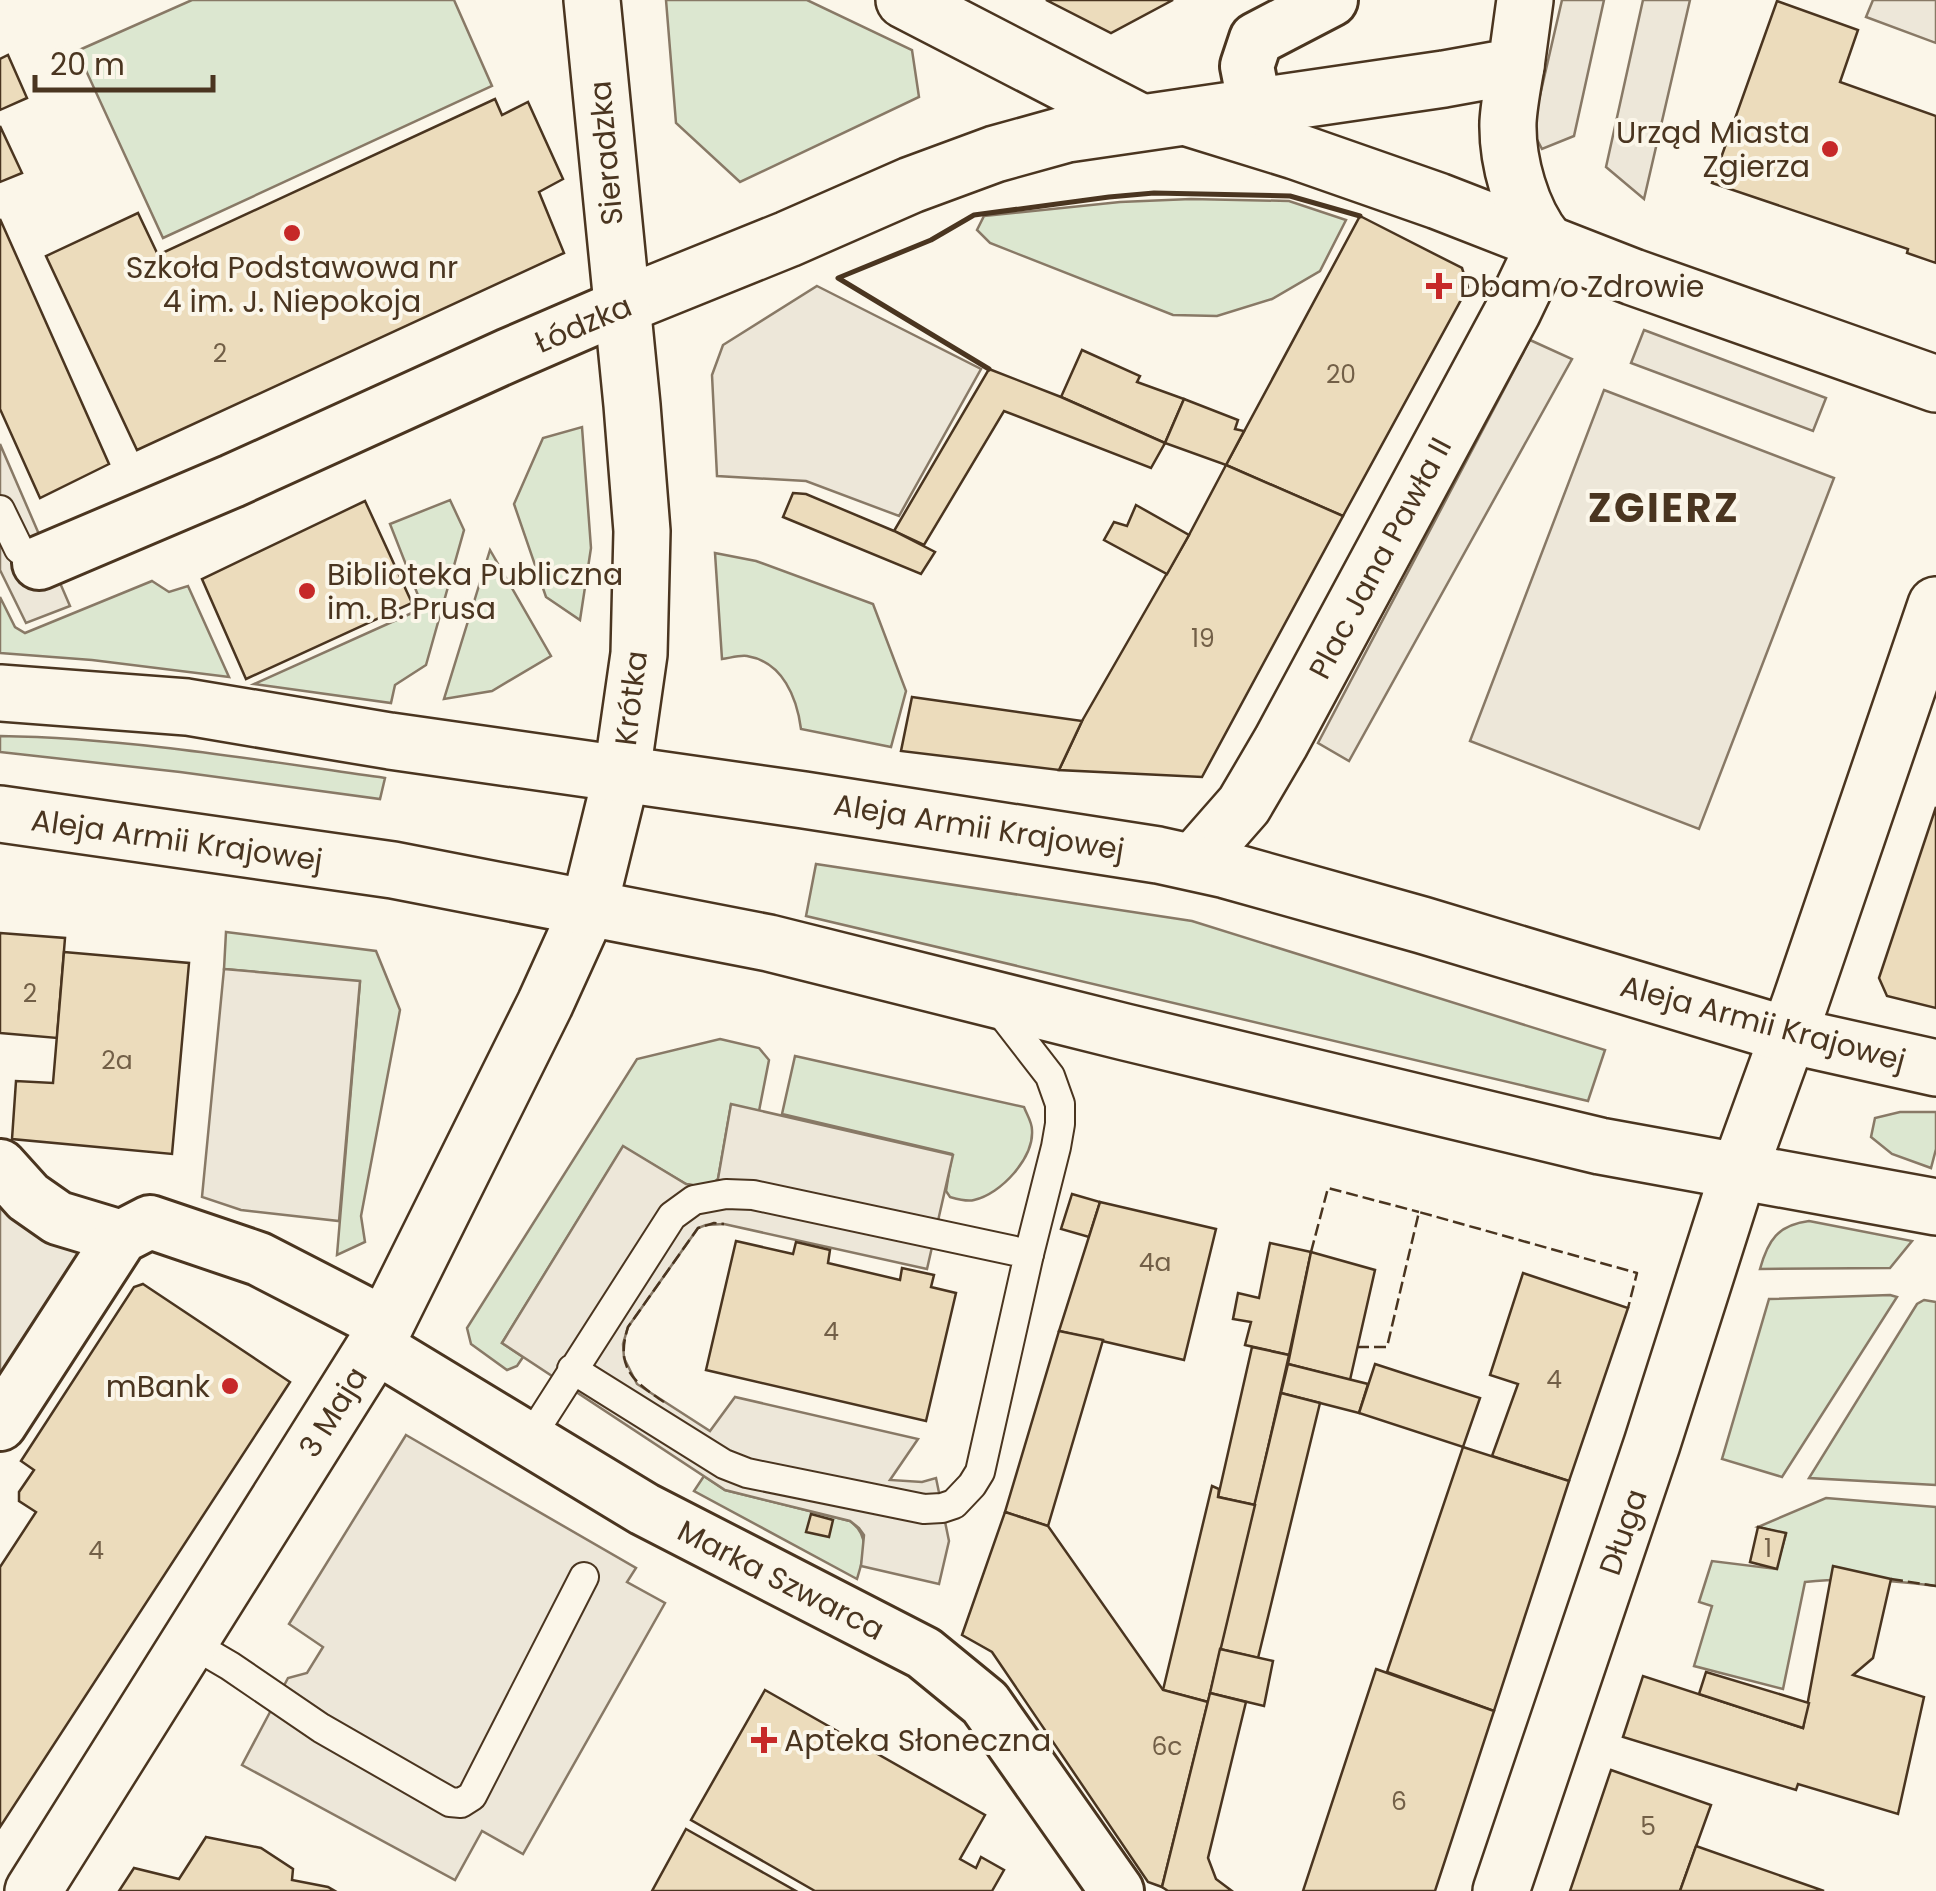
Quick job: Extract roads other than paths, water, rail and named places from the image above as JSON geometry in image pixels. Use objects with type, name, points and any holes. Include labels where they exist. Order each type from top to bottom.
[{"type":"main road","name":"Sieradzka","points":[[592,0],[622,306]]},
{"type":"main road","points":[[904,0],[1163,120],[1295,151],[1936,384]]},
{"type":"main road","points":[[1525,0],[1508,122],[1512,159],[1527,210],[1546,242]]},
{"type":"main road","points":[[1163,120],[1516,66]]},
{"type":"main road","name":"Łódzka","points":[[622,306],[995,154],[1067,134],[1163,120]]},
{"type":"main road","name":"Plac Jana Pawła II","points":[[1194,862],[1244,805],[1281,742],[1513,311],[1546,242]]},
{"type":"main road","name":"Krótka","points":[[589,907],[622,773],[639,654],[642,531],[622,306]]},
{"type":"main road","points":[[1740,1171],[1936,604]]},
{"type":"main road","name":"Aleja Armii Krajowej","points":[[0,693],[187,707],[390,741],[1158,855],[1422,925],[1788,1035],[1936,1068]]},
{"type":"main road","name":"Aleja Armii Krajowej","points":[[0,814],[378,868],[769,943],[1600,1146],[1936,1206]]},
{"type":"main road","name":"3 Maja","points":[[33,1891],[380,1335],[537,1021],[589,907]]},
{"type":"main road","name":"Długa","points":[[1501,1891],[1740,1171]]},
{"type":"street","points":[[1255,107],[1247,66],[1256,39],[1332,0]]},
{"type":"street","name":"Łódzka","points":[[39,563],[622,306]]},
{"type":"street","points":[[0,1166],[28,1197],[58,1218],[121,1237],[0,1424]]},
{"type":"street","name":"Marka Szwarca","points":[[121,1237],[150,1222],[259,1259],[380,1335],[426,1375],[644,1510],[924,1654],[985,1703],[1117,1891]]},
{"type":"lane","points":[[0,510],[19,549],[39,563]]},
{"type":"lane","points":[[572,1369],[724,1464],[909,1507],[942,1508],[954,1504],[980,1472],[1060,1124],[1060,1104],[1050,1076],[988,996]]},
{"type":"lane","points":[[528,1440],[672,1216],[694,1200],[753,1194],[1029,1254]]},
{"type":"lane","points":[[188,1642],[322,1728],[450,1802],[461,1803],[472,1796],[584,1577]]},
{"type":"place","name":"Urząd Miasta Zgierza","points":[[1830,149]]},
{"type":"place","name":"Szkoła Podstawowa nr 4 im. J. Niepokoja","points":[[292,233]]},
{"type":"place","name":"Dbam o Zdrowie","points":[[1439,286]]},
{"type":"place","name":"Biblioteka Publiczna im. B. Prusa","points":[[307,591]]},
{"type":"place","name":"mBank","points":[[230,1386]]},
{"type":"place","name":"Apteka Słoneczna","points":[[764,1740]]},
{"type":"district","name":"ZGIERZ","points":[[1664,508]]}]
